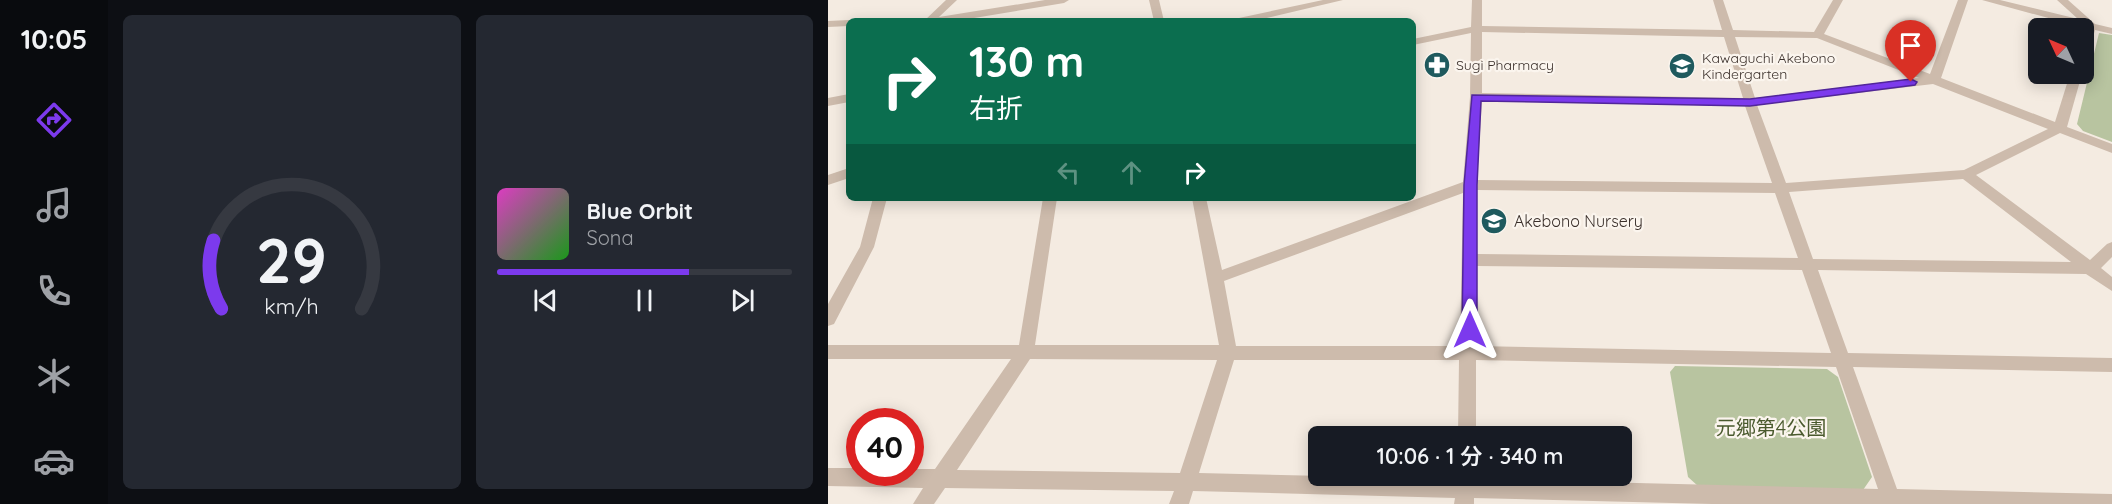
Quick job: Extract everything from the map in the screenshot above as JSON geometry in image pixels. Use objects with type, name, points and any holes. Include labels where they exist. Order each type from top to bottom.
[{"type":"street","points":[[933,18],[952,0]]},
{"type":"street","points":[[954,18],[1064,0]]},
{"type":"street","points":[[1154,0],[1158,18]]},
{"type":"street","points":[[1277,14],[1279,0]]},
{"type":"street","points":[[1255,18],[1338,0]]},
{"type":"street","points":[[1467,426],[1470,353],[1470,185],[1476,97],[1477,0]]},
{"type":"street","points":[[1718,0],[1750,102],[1892,501]]},
{"type":"street","points":[[1818,35],[1838,0]]},
{"type":"street","points":[[1934,80],[1963,0]]},
{"type":"street","points":[[1987,0],[2059,18]]},
{"type":"street","points":[[2062,0],[2082,18]]},
{"type":"street","points":[[828,24],[846,23]]},
{"type":"street","points":[[2094,27],[2112,31]]},
{"type":"street","points":[[1416,41],[1476,29],[1818,35],[2112,148]]},
{"type":"street","points":[[1476,97],[1750,102],[1934,80]]},
{"type":"street","points":[[1216,278],[1470,185],[1782,188],[1966,174],[2060,128],[2073,84]]},
{"type":"street","points":[[828,102],[846,99]]},
{"type":"street","points":[[828,180],[846,174]]},
{"type":"street","points":[[1966,174],[2112,285]]},
{"type":"street","points":[[828,319],[867,247],[879,201]]},
{"type":"street","points":[[923,504],[1026,352],[1050,201]]},
{"type":"street","points":[[1179,504],[1228,353],[1227,333],[1200,201]]},
{"type":"street","points":[[1470,260],[2091,268],[2112,248]]},
{"type":"street","points":[[828,352],[1470,353],[2112,365]]},
{"type":"street","points":[[828,477],[2112,504]]},
{"type":"green space","points":[[2099,33],[2112,35],[2112,142],[2083,131],[2077,124],[2087,84],[2094,84],[2094,54]]},
{"type":"green space","name":"元郷第4公園","points":[[1675,366],[1827,369],[1838,377],[1872,477],[1863,490],[1698,486],[1688,477],[1670,372]]},
{"type":"place","name":"Sugi Pharmacy","points":[[1437,65]]},
{"type":"place","name":"Kawaguchi Akebono Kindergarten","points":[[1682,66]]},
{"type":"place","name":"Akebono Nursery","points":[[1494,221]]},
{"type":"route","points":[[1470,330],[1470,185],[1476,97],[1750,102],[1911,82]]}]
